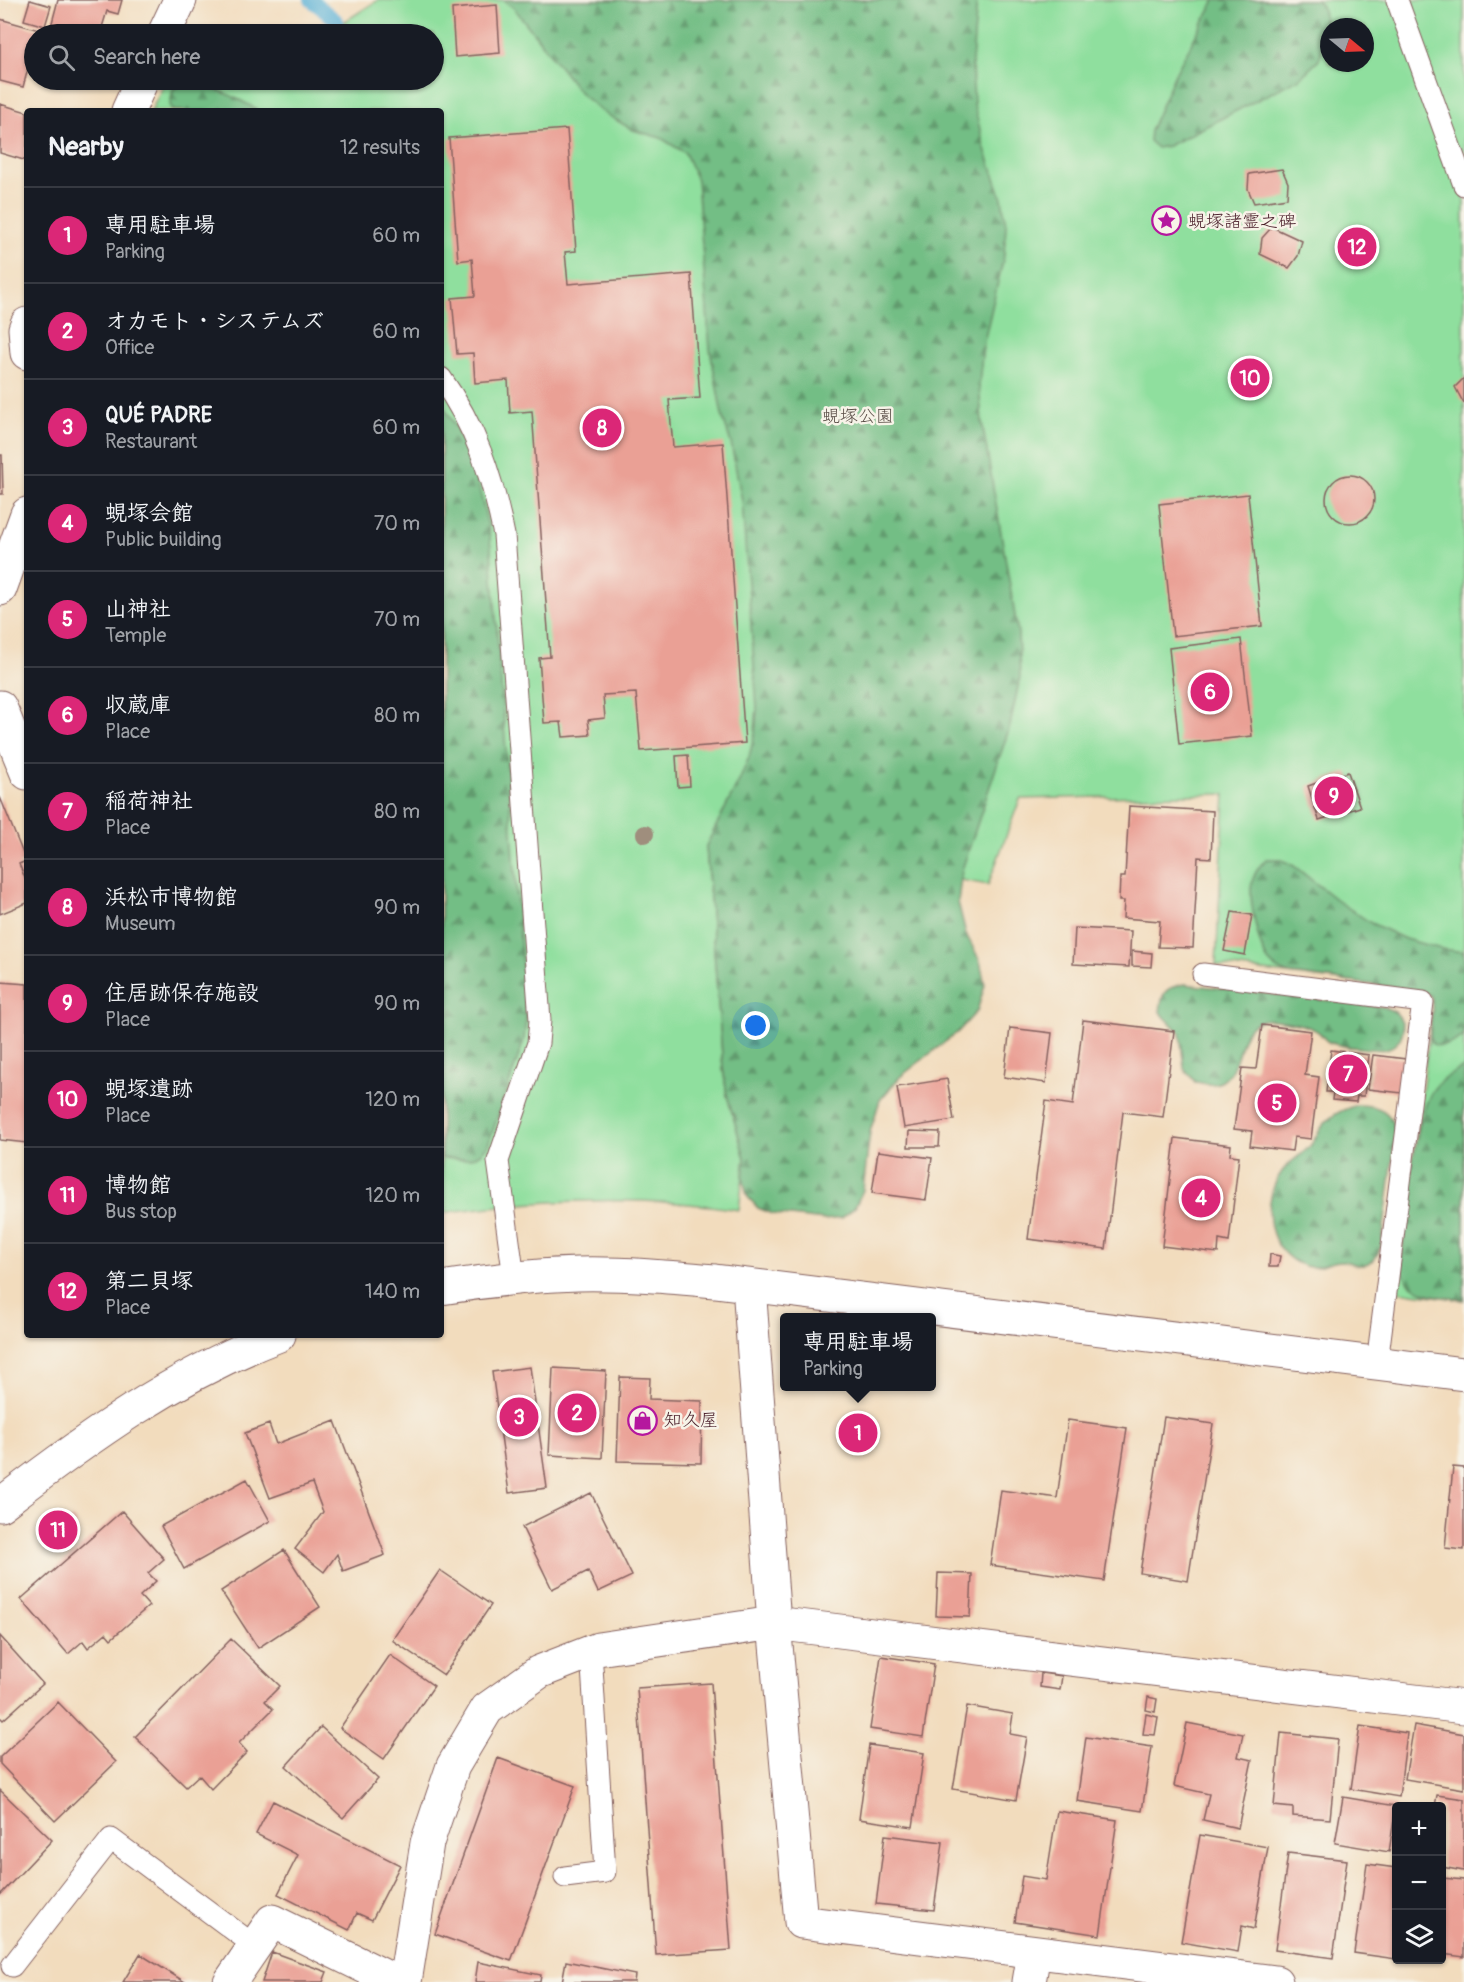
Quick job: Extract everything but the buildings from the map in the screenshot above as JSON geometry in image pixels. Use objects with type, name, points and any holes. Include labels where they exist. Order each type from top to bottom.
[{"type":"street","points":[[169,24],[180,0]]},
{"type":"street","points":[[129,108],[137,90]]},
{"type":"street","points":[[0,589],[24,522]]},
{"type":"street","points":[[4,727],[24,767]]},
{"type":"street","points":[[444,1288],[514,1278],[578,1274],[646,1275],[1464,1374]]},
{"type":"street","points":[[750,1286],[774,1623],[801,1922],[1031,1967],[1276,1982]]},
{"type":"street","points":[[0,1504],[70,1451],[127,1412],[186,1378],[264,1338]]},
{"type":"street","points":[[405,1982],[427,1843],[453,1766],[487,1709],[539,1672],[598,1649],[774,1623],[1464,1707]]},
{"type":"street","points":[[230,1982],[272,1921],[396,1982]]},
{"type":"lane","points":[[1397,0],[1464,186]]},
{"type":"lane","points":[[444,382],[474,433],[487,465],[504,535],[540,1020],[538,1043],[498,1161],[514,1278]]},
{"type":"lane","points":[[1203,975],[1423,1002],[1377,1363]]},
{"type":"lane","points":[[565,1877],[605,1872],[591,1652]]},
{"type":"lane","points":[[12,1966],[111,1839],[255,1946]]},
{"type":"green space","name":"蜆塚公園","points":[[378,0],[1464,0],[1464,1300],[1397,1291],[1433,1004],[1431,996],[1423,991],[1216,965],[1225,794],[1020,799],[988,885],[928,874],[706,846],[723,1068],[727,1095],[745,1158],[739,1210],[665,1202],[590,1201],[515,1205],[444,1213],[444,108],[152,108],[161,90],[444,90],[444,24],[341,24]]},
{"type":"green space","points":[[503,0],[977,0],[972,62],[974,105],[984,146],[1002,198],[1006,225],[1004,256],[983,346],[979,385],[982,422],[1018,633],[1020,677],[1010,726],[962,870],[958,902],[966,934],[980,961],[985,985],[977,1011],[958,1032],[900,1077],[880,1100],[870,1132],[863,1190],[855,1207],[842,1218],[824,1220],[773,1214],[758,1208],[747,1196],[743,1178],[745,1158],[727,1095],[723,1068],[706,846],[749,757],[755,733],[757,707],[742,501],[731,443],[722,415],[710,349],[697,180],[685,153],[661,138],[633,130],[604,113],[581,94],[514,8]]},
{"type":"green space","points":[[1215,0],[1317,0],[1322,6],[1324,18],[1320,18],[1319,60],[1300,78],[1168,146],[1157,148],[1149,141],[1150,131],[1175,74]]},
{"type":"green space","points":[[173,90],[217,90],[253,108],[172,108],[170,105]]},
{"type":"green space","points":[[444,408],[459,434],[473,467],[490,537],[526,1019],[524,1040],[488,1145],[478,1155],[462,1159],[444,1158]]},
{"type":"green space","points":[[1266,859],[1280,859],[1294,866],[1338,901],[1371,923],[1405,939],[1441,949],[1464,952],[1464,1036],[1452,1043],[1440,1046],[1431,1043],[1432,1002],[1431,996],[1423,991],[1290,974],[1278,970],[1271,964],[1265,956],[1259,938],[1251,895],[1254,876]]},
{"type":"green space","points":[[1184,984],[1384,1007],[1395,1012],[1400,1018],[1402,1034],[1392,1047],[1365,1049],[1331,1043],[1317,1031],[1299,1024],[1264,1020],[1254,1024],[1247,1031],[1235,1063],[1223,1081],[1213,1084],[1195,1082],[1184,1068],[1180,1033],[1160,1012],[1165,992],[1172,987]]},
{"type":"green space","points":[[1464,1067],[1464,1300],[1430,1294],[1414,1287],[1403,1274],[1402,1255],[1412,1165],[1422,1116],[1437,1085]]},
{"type":"green space","points":[[1357,1105],[1372,1106],[1384,1111],[1391,1120],[1396,1134],[1381,1246],[1375,1258],[1368,1264],[1359,1265],[1341,1261],[1315,1267],[1305,1266],[1292,1260],[1282,1251],[1275,1239],[1269,1213],[1274,1185],[1284,1169],[1309,1147],[1327,1120]]},
{"type":"waterway","points":[[311,0],[337,21]]},
{"type":"place","name":"蜆塚諸霊之碑","points":[[1167,221]]},
{"type":"place","name":"第二貝塚","points":[[1357,247]]},
{"type":"place","name":"蜆塚遺跡","points":[[1250,378]]},
{"type":"place","name":"浜松市博物館","points":[[602,428]]},
{"type":"place","name":"収蔵庫","points":[[1210,692]]},
{"type":"place","name":"住居跡保存施設","points":[[1334,796]]},
{"type":"place","name":"稲荷神社","points":[[1348,1074]]},
{"type":"place","name":"山神社","points":[[1277,1103]]},
{"type":"place","name":"蜆塚会館","points":[[1201,1198]]},
{"type":"place","name":"オカモト・システムズ","points":[[577,1413]]},
{"type":"place","name":"QUÉ PADRE","points":[[519,1417]]},
{"type":"place","name":"知久屋","points":[[643,1420]]},
{"type":"place","name":"専用駐車場","points":[[858,1433]]},
{"type":"place","name":"博物館","points":[[58,1530]]}]
